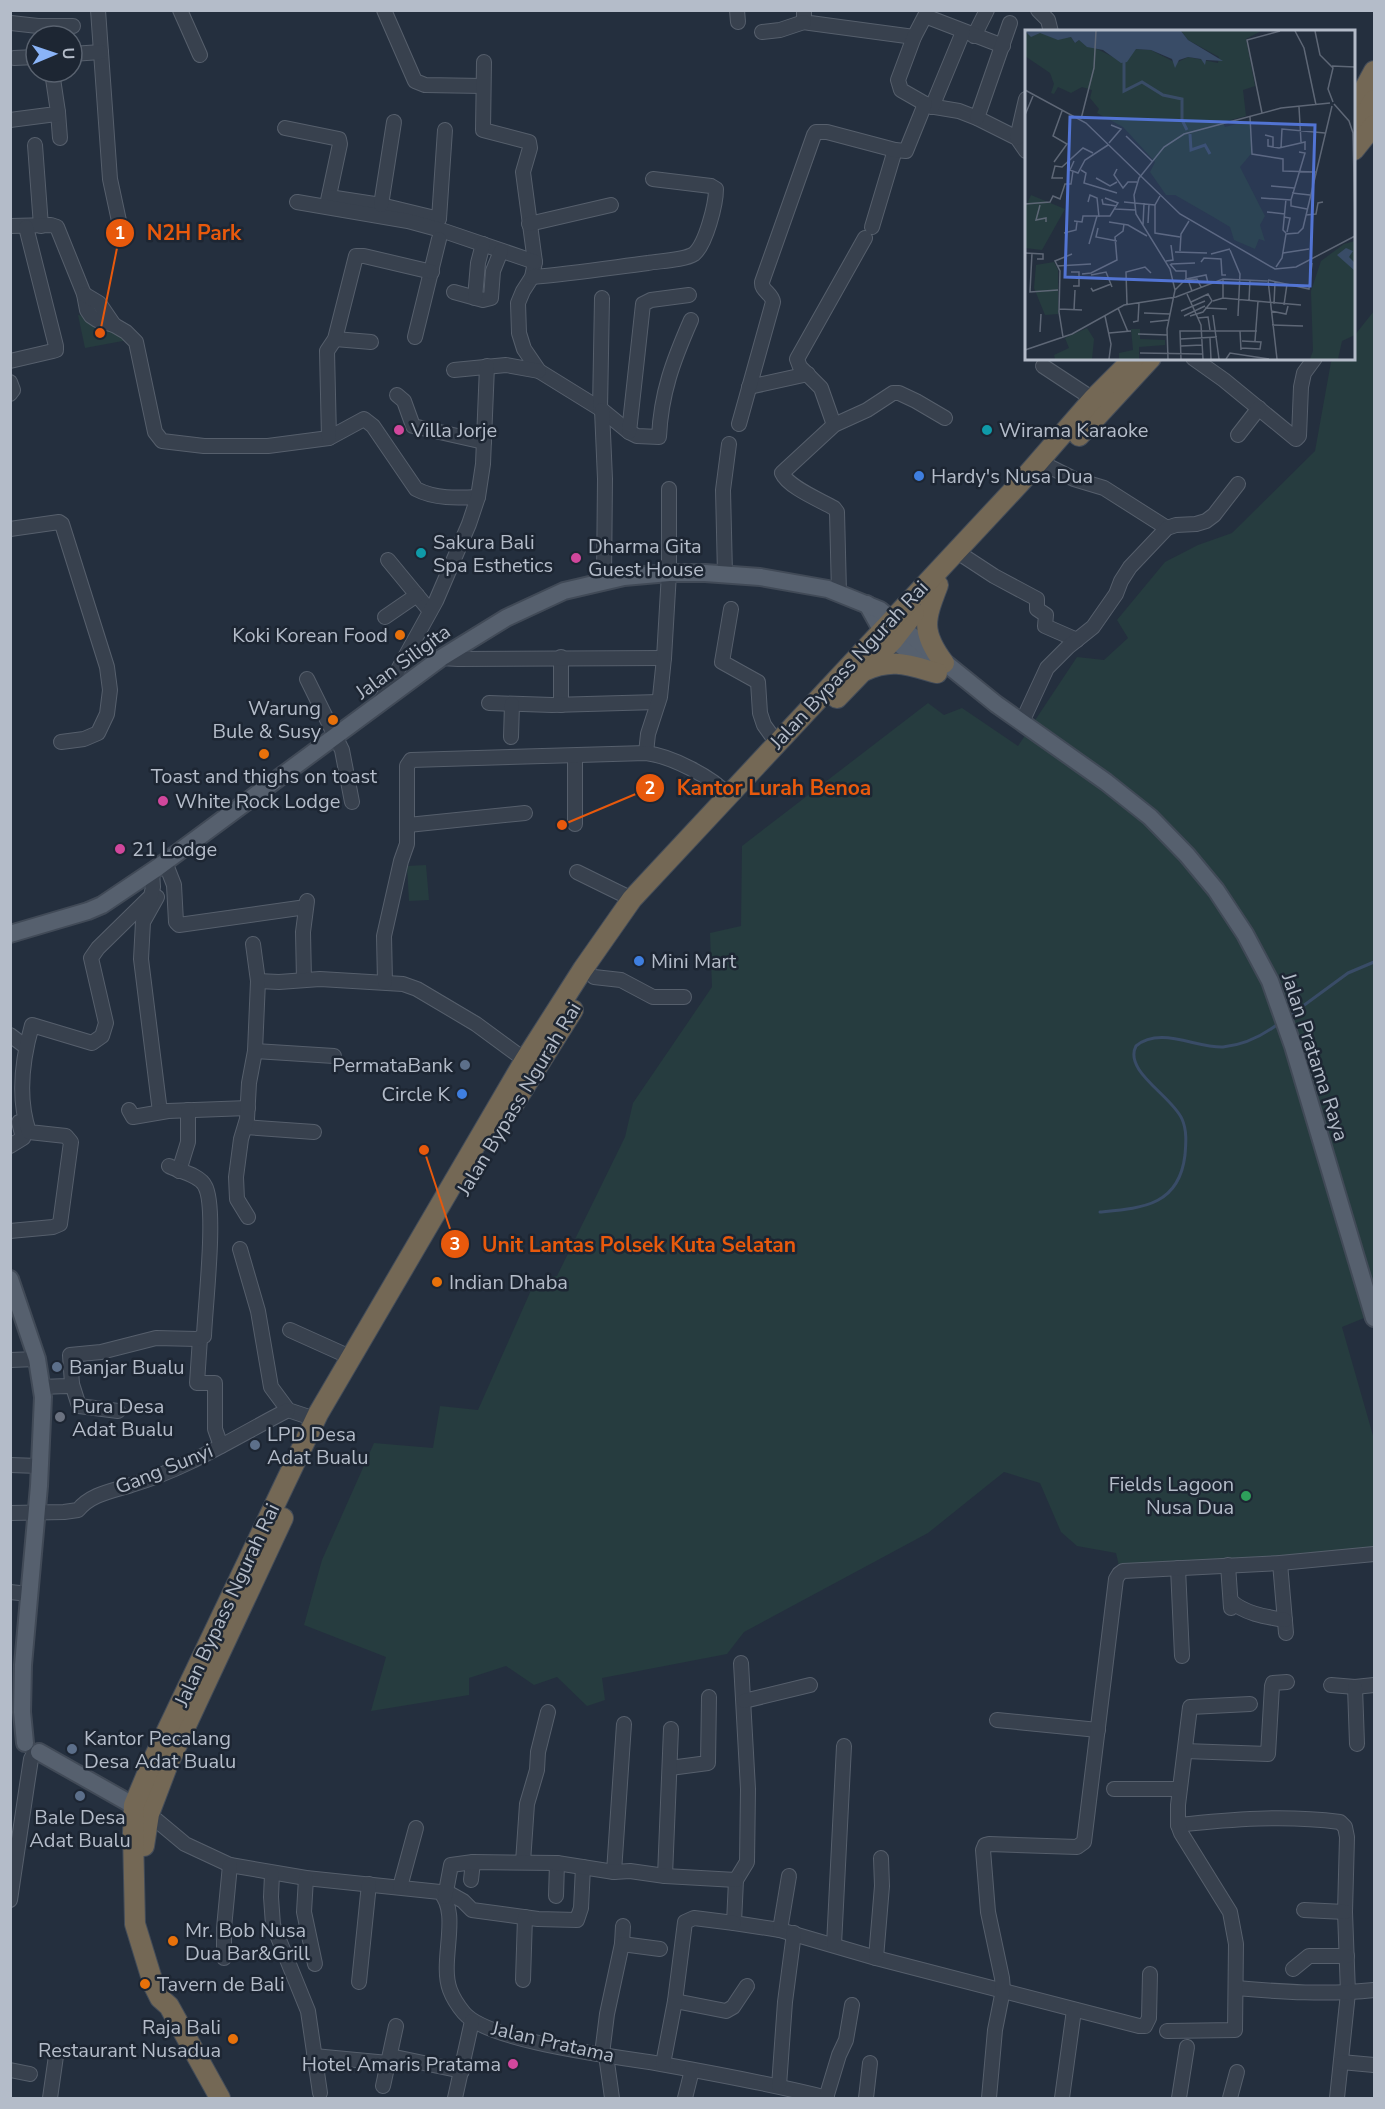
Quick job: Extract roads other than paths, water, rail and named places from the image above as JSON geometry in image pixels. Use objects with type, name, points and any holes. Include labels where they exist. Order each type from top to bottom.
[{"type":"highway","points":[[1355,126],[1369,90]]},
{"type":"highway","points":[[1355,148],[1374,125]]},
{"type":"highway","name":"Jalan Bypass Ngurah Rai","points":[[265,1540],[330,1419],[508,1114],[594,977],[645,903],[728,809],[861,673],[892,629],[1093,399],[1132,360]]},
{"type":"highway","name":"Jalan Bypass Ngurah Rai","points":[[220,2098],[169,2006],[160,1998],[154,1986],[135,1924],[133,1833],[141,1810],[168,1764],[315,1419],[525,1060],[583,969],[632,899],[777,743],[965,557],[1148,360]]},
{"type":"highway","points":[[861,673],[886,663],[940,668],[927,632],[927,614],[938,585]]},
{"type":"main road","name":"Jalan Siligita","points":[[10,934],[95,908],[158,867],[441,658],[516,614],[564,591],[603,580],[646,574],[725,574],[790,581],[839,592],[880,610],[892,629]]},
{"type":"main road","name":"Jalan Pratama Raya","points":[[892,629],[940,668],[996,704],[1106,782],[1150,817],[1187,855],[1216,890],[1245,934],[1270,981],[1281,1010],[1374,1318]]},
{"type":"main road","points":[[10,1279],[37,1359],[43,1397],[37,1513],[23,1665],[22,1727],[29,1747],[141,1810]]},
{"type":"street","points":[[11,23],[14,20],[14,10]]},
{"type":"street","points":[[99,10],[110,179],[118,221]]},
{"type":"street","points":[[180,10],[200,56]]},
{"type":"street","points":[[384,10],[415,81],[425,85],[483,86]]},
{"type":"street","points":[[739,424],[773,302],[771,295],[763,288],[762,282],[816,132],[827,132],[906,151],[969,34],[987,10]]},
{"type":"street","points":[[1038,10],[1048,20],[1050,30]]},
{"type":"street","points":[[762,32],[780,30],[804,16],[878,33],[914,37]]},
{"type":"street","points":[[1003,46],[925,16],[914,37],[898,84],[901,90],[929,105],[959,111],[1017,138],[1025,150]]},
{"type":"street","points":[[977,118],[1010,23]]},
{"type":"street","points":[[84,53],[101,52]]},
{"type":"street","points":[[14,58],[24,58]]},
{"type":"street","points":[[484,62],[483,130],[529,142],[530,148],[523,172],[536,262],[532,277],[518,303],[518,317],[519,333],[524,349],[539,371]]},
{"type":"street","points":[[54,84],[60,138]]},
{"type":"street","points":[[1017,138],[1025,103]]},
{"type":"street","points":[[10,120],[46,117],[58,112]]},
{"type":"street","points":[[381,205],[394,122]]},
{"type":"street","points":[[285,128],[339,139],[340,144],[328,202]]},
{"type":"street","points":[[297,202],[381,205],[439,219],[445,130]]},
{"type":"street","points":[[35,145],[41,226]]},
{"type":"street","points":[[834,425],[821,388],[798,363],[799,354],[868,232],[895,150]]},
{"type":"street","points":[[532,277],[566,275],[689,256],[695,253],[709,224],[716,189],[711,186],[653,179]]},
{"type":"street","points":[[328,202],[441,230],[536,262]]},
{"type":"street","points":[[529,224],[611,205]]},
{"type":"street","points":[[10,226],[51,225],[57,227],[84,294],[99,303],[114,325],[136,342],[155,432],[162,441],[204,446],[268,446],[329,438],[364,419],[374,426],[416,489],[426,495],[455,498],[478,497]]},
{"type":"street","points":[[10,361],[56,350],[26,226]]},
{"type":"street","points":[[415,337],[439,239]]},
{"type":"street","points":[[475,298],[478,263],[483,244]]},
{"type":"street","points":[[454,291],[483,300],[491,298],[493,271],[501,251]]},
{"type":"street","points":[[329,438],[326,356],[328,347],[334,339],[356,256],[432,272]]},
{"type":"street","points":[[629,432],[643,304],[651,300],[689,295]]},
{"type":"street","points":[[602,298],[601,410],[605,478],[603,580]]},
{"type":"street","points":[[454,370],[506,365],[539,371],[601,410],[629,432],[637,436],[659,437],[661,410],[668,380],[691,320]]},
{"type":"street","points":[[334,339],[371,342]]},
{"type":"street","points":[[1196,360],[1259,408],[1293,438],[1298,438],[1304,374],[1314,360]]},
{"type":"street","points":[[378,705],[430,611],[470,524],[478,497],[483,464],[487,366]]},
{"type":"street","points":[[1043,366],[1093,399]]},
{"type":"street","points":[[749,387],[808,374]]},
{"type":"street","points":[[10,382],[13,390],[10,394]]},
{"type":"street","points":[[839,592],[837,512],[834,507],[799,489],[782,474],[834,425],[867,411],[895,392],[945,418]]},
{"type":"street","points":[[397,395],[404,401],[413,426],[484,442]]},
{"type":"street","points":[[1238,435],[1259,408]]},
{"type":"street","points":[[725,574],[723,490],[729,444]]},
{"type":"street","points":[[1050,467],[1074,479],[1104,488],[1167,528]]},
{"type":"street","points":[[1033,731],[1047,668],[1093,627],[1116,594],[1130,567],[1167,528],[1206,521],[1214,515],[1238,484]]},
{"type":"street","points":[[646,753],[648,734],[658,702],[664,658],[669,573],[669,489]]},
{"type":"street","points":[[10,529],[59,522],[62,524],[107,667],[110,699],[103,725],[98,733],[91,737],[61,742]]},
{"type":"street","points":[[965,557],[1037,599],[1037,609],[1046,615],[1045,626],[1077,640]]},
{"type":"street","points":[[388,560],[430,611]]},
{"type":"street","points":[[385,616],[417,595]]},
{"type":"street","points":[[731,609],[722,662],[758,682],[760,713],[764,725],[777,743]]},
{"type":"street","points":[[561,657],[561,705]]},
{"type":"street","points":[[441,658],[664,658]]},
{"type":"street","points":[[307,679],[342,750],[352,802]]},
{"type":"street","points":[[489,704],[561,705],[658,702]]},
{"type":"street","points":[[511,737],[512,704]]},
{"type":"street","points":[[385,982],[384,936],[407,844],[406,766],[411,760],[646,753],[668,758],[719,786],[728,795]]},
{"type":"street","points":[[575,756],[575,824]]},
{"type":"street","points":[[408,825],[525,813]]},
{"type":"street","points":[[158,867],[174,885],[176,922],[179,925],[306,904],[303,932],[303,980]]},
{"type":"street","points":[[10,1231],[53,1227],[60,1224],[71,1142],[66,1136],[29,1132],[22,1110],[22,1072],[32,1025],[92,1043],[102,1036],[106,1023],[91,958],[98,948],[151,896],[158,867]]},
{"type":"street","points":[[158,867],[156,899],[143,922],[141,959],[160,1112]]},
{"type":"street","points":[[577,872],[632,899]]},
{"type":"street","points":[[248,1217],[237,1199],[236,1177],[255,1051],[258,981],[253,944]]},
{"type":"street","points":[[594,977],[621,980],[653,997],[684,997]]},
{"type":"street","points":[[258,981],[303,980],[404,984],[453,1010],[494,1036],[525,1060]]},
{"type":"street","points":[[10,1035],[26,1047]]},
{"type":"street","points":[[255,1051],[334,1056]]},
{"type":"street","points":[[10,1060],[15,1065],[16,1071],[12,1101],[23,1138],[10,1146]]},
{"type":"street","points":[[129,1110],[133,1117],[160,1112],[248,1108]]},
{"type":"street","points":[[118,1411],[79,1406],[72,1384],[70,1355],[109,1351],[156,1338],[200,1338],[204,1336],[210,1213],[205,1185],[196,1178],[174,1168],[188,1142],[188,1110]]},
{"type":"street","points":[[245,1127],[314,1132]]},
{"type":"street","points":[[240,1249],[258,1311],[274,1392],[288,1410],[315,1419]]},
{"type":"street","points":[[290,1330],[350,1358]]},
{"type":"street","points":[[200,1338],[197,1383],[215,1383],[215,1429],[221,1446]]},
{"type":"street","points":[[10,1360],[37,1359]]},
{"type":"street","points":[[41,1387],[72,1384]]},
{"type":"street","name":"Gang Sunyi","points":[[10,1513],[78,1510],[86,1500],[146,1481],[221,1446],[288,1410]]},
{"type":"street","points":[[10,1465],[39,1466]]},
{"type":"street","points":[[989,2098],[995,2030],[1003,1990],[988,1912],[983,1850],[985,1845],[989,1844],[1077,1847],[1084,1842],[1116,1579],[1119,1574],[1124,1571],[1280,1563],[1374,1554]]},
{"type":"street","points":[[1228,1566],[1231,1608],[1236,1606],[1286,1627],[1280,1563]]},
{"type":"street","points":[[1178,1568],[1182,1656]]},
{"type":"street","points":[[10,1592],[29,1594]]},
{"type":"street","points":[[734,1923],[736,1880],[747,1862],[748,1789],[741,1663]]},
{"type":"street","points":[[1185,1751],[1268,1754],[1272,1686],[1273,1683],[1287,1682]]},
{"type":"street","points":[[744,1701],[810,1685]]},
{"type":"street","points":[[1332,1685],[1355,1687],[1374,1685]]},
{"type":"street","points":[[1355,1687],[1357,1744]]},
{"type":"street","points":[[670,1768],[708,1763],[709,1697]]},
{"type":"street","points":[[1167,2031],[1235,2030],[1236,1944],[1230,1912],[1178,1824],[1179,1789],[1190,1706],[1250,1704]]},
{"type":"street","points":[[523,1862],[527,1804],[537,1770],[539,1744],[548,1712]]},
{"type":"street","points":[[997,1720],[1098,1730]]},
{"type":"street","points":[[614,1872],[624,1724]]},
{"type":"street","points":[[665,1876],[671,1730]]},
{"type":"street","points":[[834,1945],[844,1746]]},
{"type":"street","points":[[10,1900],[25,1806],[30,1762],[29,1747]]},
{"type":"street","points":[[1114,1789],[1179,1789]]},
{"type":"street","points":[[10,1806],[25,1806]]},
{"type":"street","points":[[127,1918],[126,1812],[141,1810],[185,1844],[230,1865],[272,1874],[431,1890],[463,1901],[472,1910],[525,1917],[577,1920],[583,1867]]},
{"type":"street","points":[[1178,1824],[1239,1818],[1292,1817],[1340,1822],[1345,1827],[1347,1837],[1345,1912],[1348,1993],[1337,2098]]},
{"type":"street","points":[[400,1887],[416,1828]]},
{"type":"street","points":[[876,1958],[882,1886],[880,1858]]},
{"type":"street","points":[[446,1895],[451,1865],[472,1862],[557,1863],[614,1872],[630,1871],[665,1876],[736,1880]]},
{"type":"street","points":[[471,1880],[472,1862]]},
{"type":"street","points":[[556,1896],[557,1863]]},
{"type":"street","points":[[224,1958],[224,1928],[230,1865]]},
{"type":"street","points":[[272,1874],[274,1929],[308,2011],[320,2093]]},
{"type":"street","points":[[781,2090],[789,1876]]},
{"type":"street","points":[[306,1878],[304,1912],[315,1964]]},
{"type":"street","points":[[359,1982],[369,1884]]},
{"type":"street","name":"Jalan Pratama","points":[[446,1895],[449,1919],[446,1968],[450,1990],[472,2021],[497,2031],[537,2042],[663,2064],[826,2098]]},
{"type":"street","points":[[1304,1910],[1345,1912]]},
{"type":"street","points":[[523,1980],[525,1917]]},
{"type":"street","points":[[663,2064],[675,2001],[685,1922],[692,1918],[787,1931],[876,1958],[1074,2010],[1145,2026],[1149,2018],[1150,1974]]},
{"type":"street","points":[[612,2098],[604,2055],[607,2014],[622,1944],[623,1926]]},
{"type":"street","points":[[622,1944],[660,1949]]},
{"type":"street","points":[[1293,1969],[1309,1956],[1347,1956]]},
{"type":"street","points":[[675,2001],[726,2011],[733,2007],[747,1986]]},
{"type":"street","points":[[1236,1988],[1286,1993],[1348,1993],[1374,1990]]},
{"type":"street","points":[[826,2098],[846,2040],[852,2005]]},
{"type":"street","points":[[1062,2098],[1074,2010]]},
{"type":"street","points":[[455,2098],[472,2021]]},
{"type":"street","points":[[383,2086],[396,2026]]},
{"type":"street","points":[[1179,2098],[1187,2047]]},
{"type":"street","points":[[50,2098],[56,2056]]},
{"type":"street","points":[[314,2056],[389,2060],[462,2071]]},
{"type":"street","points":[[1341,2062],[1374,2065]]},
{"type":"street","points":[[866,2098],[870,2063]]},
{"type":"street","points":[[10,2070],[30,2074]]},
{"type":"street","points":[[685,2098],[692,2070]]},
{"type":"street","points":[[1230,2098],[1237,2072]]},
{"type":"waterway","points":[[1288,1017],[1348,973],[1374,962]]},
{"type":"waterway","points":[[1100,1212],[1144,1206],[1167,1194],[1175,1185],[1185,1155],[1184,1123],[1177,1110],[1136,1065],[1134,1055],[1136,1046],[1146,1040],[1156,1038],[1178,1039],[1212,1046],[1230,1046],[1252,1039],[1278,1024]]},
{"type":"place","name":"N2H Park","points":[[100,333]]},
{"type":"place","name":"Villa Jorje","points":[[399,430]]},
{"type":"place","name":"Wirama Karaoke","points":[[987,430]]},
{"type":"place","name":"Hardy's Nusa Dua","points":[[919,476]]},
{"type":"place","name":"Sakura Bali Spa Esthetics","points":[[421,553]]},
{"type":"place","name":"Dharma Gita Guest House","points":[[576,558]]},
{"type":"place","name":"Koki Korean Food","points":[[400,635]]},
{"type":"place","name":"Warung Bule & Susy","points":[[333,720]]},
{"type":"place","name":"Toast and thighs on toast","points":[[264,754]]},
{"type":"place","name":"White Rock Lodge","points":[[163,801]]},
{"type":"place","name":"Kantor Lurah Benoa","points":[[562,825]]},
{"type":"place","name":"21 Lodge","points":[[120,849]]},
{"type":"place","name":"Mini Mart","points":[[639,961]]},
{"type":"place","name":"PermataBank","points":[[465,1065]]},
{"type":"place","name":"Circle K","points":[[462,1094]]},
{"type":"place","name":"Unit Lantas Polsek Kuta Selatan","points":[[424,1150]]},
{"type":"place","name":"Indian Dhaba","points":[[437,1282]]},
{"type":"place","name":"Banjar Bualu","points":[[57,1367]]},
{"type":"place","name":"Pura Desa Adat Bualu","points":[[60,1417]]},
{"type":"place","name":"LPD Desa Adat Bualu","points":[[255,1445]]},
{"type":"place","name":"Fields Lagoon Nusa Dua","points":[[1246,1496]]},
{"type":"place","name":"Kantor Pecalang Desa Adat Bualu","points":[[72,1749]]},
{"type":"place","name":"Bale Desa Adat Bualu","points":[[80,1796]]},
{"type":"place","name":"Mr. Bob Nusa Dua Bar&Grill","points":[[173,1941]]},
{"type":"place","name":"Tavern de Bali","points":[[145,1984]]},
{"type":"place","name":"Raja Bali Restaurant Nusadua","points":[[233,2039]]},
{"type":"place","name":"Hotel Amaris Pratama","points":[[513,2064]]}]
